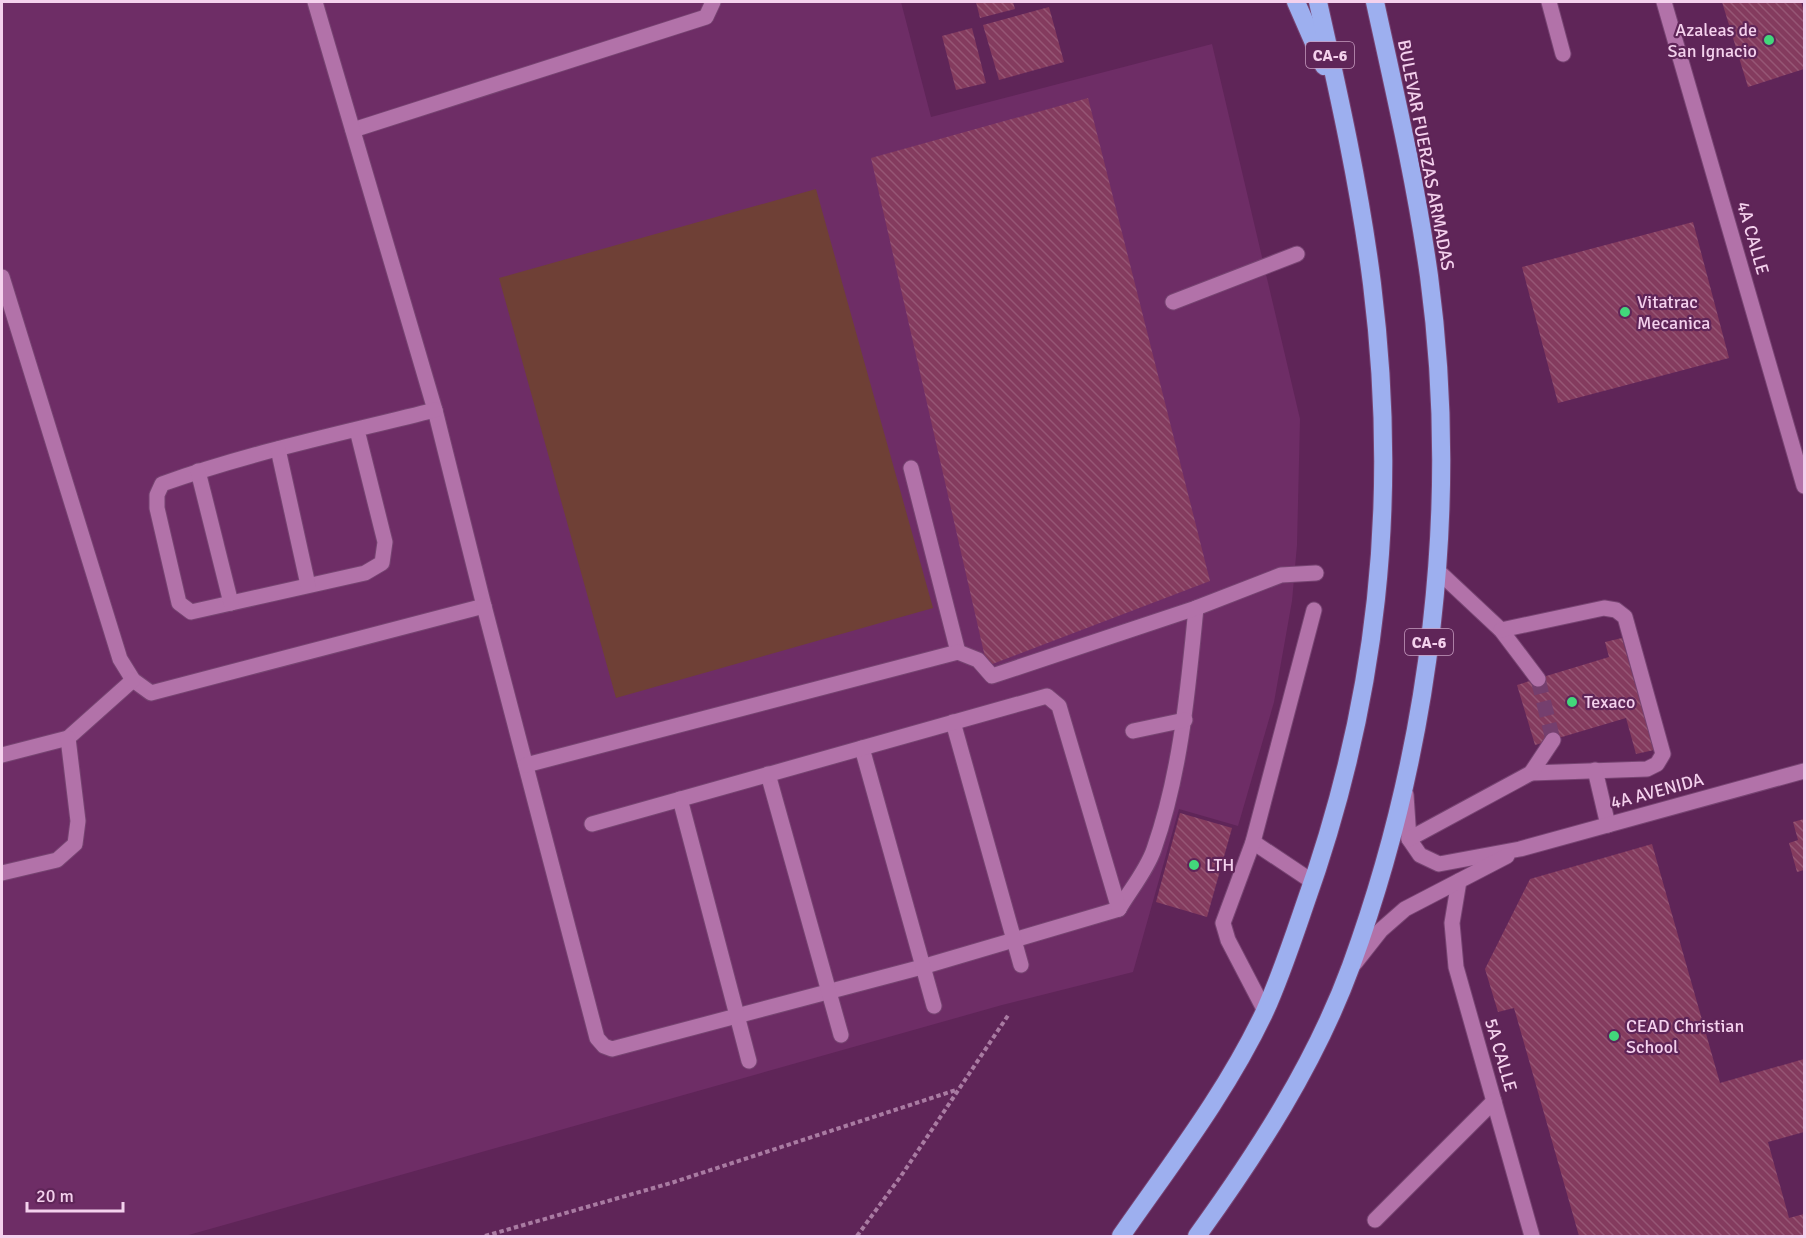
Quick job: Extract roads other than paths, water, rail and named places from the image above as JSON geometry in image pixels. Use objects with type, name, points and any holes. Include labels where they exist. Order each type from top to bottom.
[{"type":"highway","points":[[1296,2],[1342,110]]},
{"type":"highway","name":"CA-6","points":[[1121,1236],[1223,1090],[1265,1011],[1330,834],[1368,671],[1380,584],[1384,515],[1380,360],[1372,286],[1342,110],[1318,2]]},
{"type":"highway","name":"BULEVAR FUERZAS ARMADAS","points":[[1197,1236],[1269,1131],[1310,1055],[1350,969],[1376,889],[1406,772],[1425,675],[1438,571],[1441,447],[1438,363],[1429,278],[1415,186],[1375,2]]},
{"type":"street","points":[[315,2],[435,410],[597,1038],[604,1046],[612,1049],[830,992],[1119,909],[1154,851],[1173,780],[1185,720],[1196,608]]},
{"type":"street","points":[[353,130],[706,17],[713,2]]},
{"type":"street","points":[[1549,2],[1563,54]]},
{"type":"street","name":"4A CALLE","points":[[1664,2],[1804,486]]},
{"type":"street","points":[[1173,302],[1297,254]]},
{"type":"street","points":[[2,277],[120,659],[133,680],[151,693],[484,606]]},
{"type":"street","points":[[357,430],[385,542],[382,563],[365,573],[191,612],[179,603],[157,508],[157,495],[162,484],[198,471],[278,449],[435,410]]},
{"type":"street","points":[[278,449],[308,585]]},
{"type":"street","points":[[911,468],[958,652]]},
{"type":"street","points":[[198,471],[231,603]]},
{"type":"street","points":[[1438,571],[1501,630],[1538,679]]},
{"type":"street","points":[[526,765],[958,652],[978,660],[992,676],[1196,608],[1281,575],[1316,573]]},
{"type":"street","points":[[1406,772],[1409,839],[1531,773],[1647,769],[1657,764],[1663,754],[1625,617],[1617,610],[1604,608],[1501,630]]},
{"type":"street","points":[[1265,1011],[1228,940],[1223,923],[1253,842],[1314,610]]},
{"type":"street","points":[[2,755],[68,738],[133,680]]},
{"type":"street","points":[[592,824],[1047,696],[1059,706],[1119,909]]},
{"type":"street","points":[[1133,731],[1185,720]]},
{"type":"street","points":[[953,722],[1021,965]]},
{"type":"street","points":[[2,873],[57,860],[75,844],[78,820],[68,738]]},
{"type":"street","points":[[1531,773],[1553,740]]},
{"type":"street","points":[[862,748],[934,1005]]},
{"type":"street","points":[[1595,770],[1608,825]]},
{"type":"street","name":"4A AVENIDA","points":[[1409,839],[1420,855],[1438,864],[1520,849],[1804,771]]},
{"type":"street","points":[[768,774],[841,1035]]},
{"type":"street","points":[[680,799],[749,1061]]},
{"type":"street","points":[[1253,842],[1313,882]]},
{"type":"street","name":"4A AVENIDA","points":[[1350,969],[1382,930],[1405,909],[1520,849]]},
{"type":"street","name":"5A CALLE","points":[[1459,881],[1452,922],[1456,967],[1532,1236]]},
{"type":"street","points":[[1374,1220],[1494,1101]]},
{"type":"tunnel","points":[[1538,679],[1553,740]]},
{"type":"place","name":"Azaleas de San Ignacio","points":[[1769,40]]},
{"type":"place","name":"Vitatrac Mecanica","points":[[1625,312]]},
{"type":"place","name":"Texaco","points":[[1572,702]]},
{"type":"place","name":"LTH","points":[[1194,865]]},
{"type":"place","name":"CEAD Christian School","points":[[1614,1036]]}]
